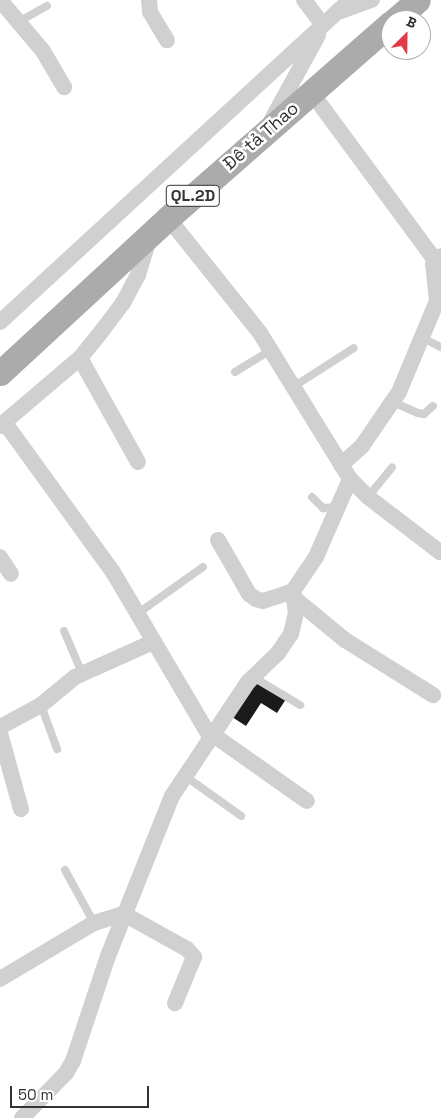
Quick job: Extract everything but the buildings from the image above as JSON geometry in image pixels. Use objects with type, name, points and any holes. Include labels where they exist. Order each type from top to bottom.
[{"type":"main road","points":[[406,10],[418,0]]},
{"type":"main road","name":"Đê tả Thao","points":[[0,373],[168,218],[381,32]]},
{"type":"street","points":[[0,0],[42,51],[64,86]]},
{"type":"street","points":[[149,0],[150,12],[168,40]]},
{"type":"street","points":[[304,0],[326,20]]},
{"type":"street","points":[[264,133],[326,20],[372,0]]},
{"type":"street","points":[[0,322],[347,1]]},
{"type":"street","points":[[22,1118],[66,1073],[73,1061],[124,914],[157,830],[185,776],[253,677],[278,653],[291,634],[296,613],[293,595],[316,556],[338,506],[346,472],[393,402],[423,338],[437,301],[438,267],[311,92]]},
{"type":"street","points":[[168,218],[229,291],[271,350],[346,472],[368,497],[440,552]]},
{"type":"street","points":[[150,235],[138,274],[123,303],[80,358],[2,425],[113,572],[153,642],[211,736],[307,800]]},
{"type":"street","points":[[80,358],[138,462]]},
{"type":"street","points":[[218,540],[249,594],[263,602],[293,595]]},
{"type":"street","points":[[0,557],[11,574]]},
{"type":"street","points":[[293,595],[345,640],[433,695]]},
{"type":"street","points":[[0,727],[41,705],[82,674],[153,642]]},
{"type":"street","points":[[0,733],[21,809]]},
{"type":"street","points":[[0,979],[94,923],[124,914],[187,949],[194,957],[175,1003]]},
{"type":"lane","points":[[18,22],[47,6]]},
{"type":"lane","points":[[423,338],[441,347]]},
{"type":"lane","points":[[293,387],[354,348]]},
{"type":"lane","points":[[235,372],[271,350]]},
{"type":"lane","points":[[393,402],[424,414],[433,406]]},
{"type":"lane","points":[[368,497],[392,466]]},
{"type":"lane","points":[[312,496],[324,508],[338,506]]},
{"type":"lane","points":[[137,614],[203,567]]},
{"type":"lane","points":[[64,631],[82,674]]},
{"type":"lane","points":[[253,677],[300,705]]},
{"type":"lane","points":[[41,705],[57,750]]},
{"type":"lane","points":[[185,776],[241,816]]},
{"type":"lane","points":[[65,870],[94,923]]}]
